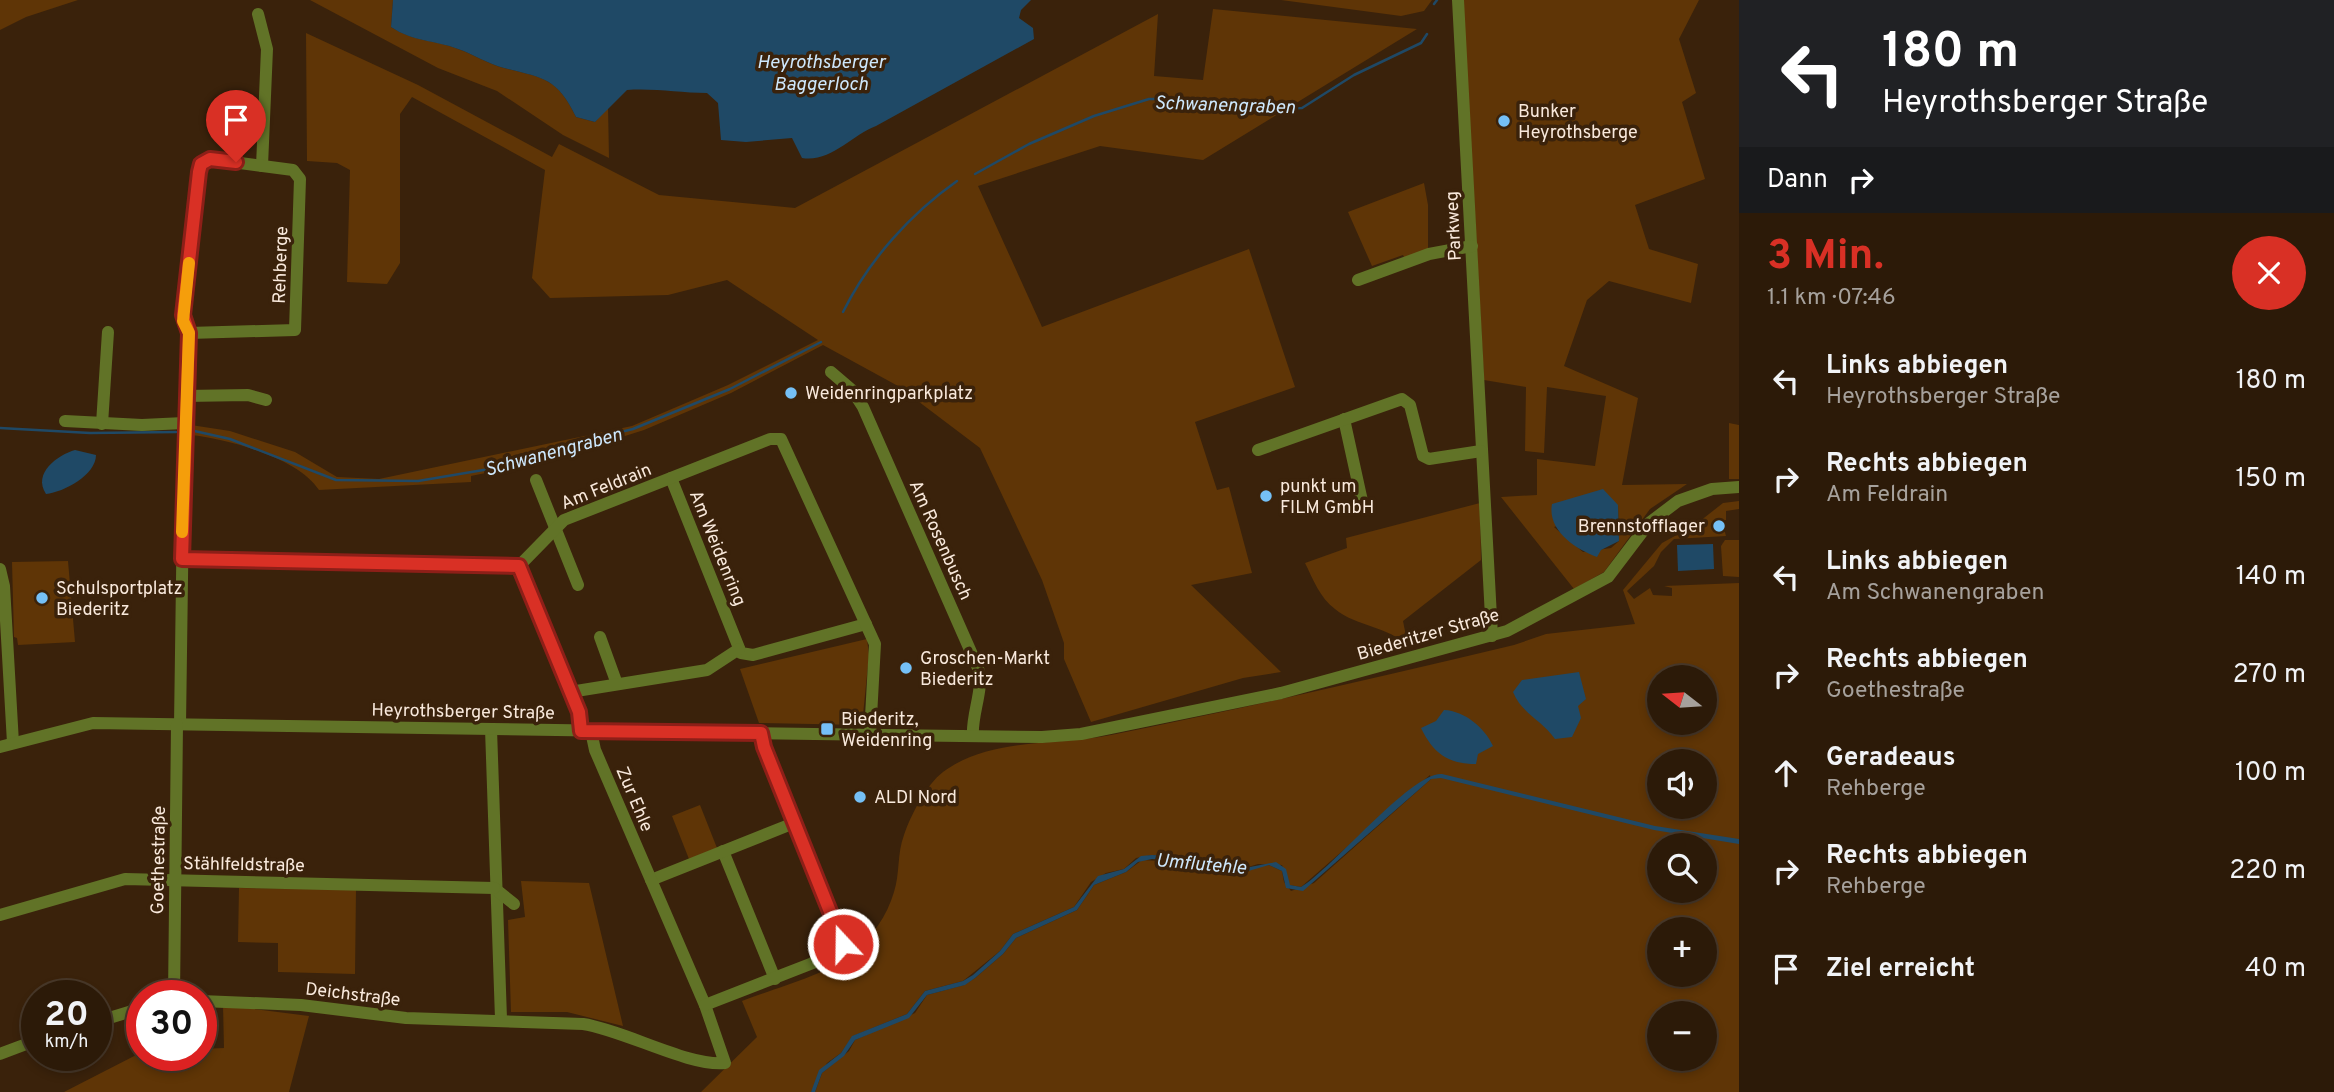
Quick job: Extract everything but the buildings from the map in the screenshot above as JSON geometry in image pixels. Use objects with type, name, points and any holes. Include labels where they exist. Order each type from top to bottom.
[{"type":"street","name":"Parkweg","points":[[1458,0],[1492,636]]},
{"type":"street","points":[[258,14],[267,49],[262,166]]},
{"type":"street","name":"Rehberge","points":[[184,429],[189,333],[183,315],[201,164],[210,159],[293,170],[300,179],[295,330],[189,333]]},
{"type":"street","points":[[1358,280],[1429,254],[1472,246]]},
{"type":"street","points":[[102,424],[108,332]]},
{"type":"street","name":"Am Rosenbusch","points":[[831,372],[852,390],[863,407],[978,668],[980,679],[973,712],[973,736]]},
{"type":"street","points":[[185,396],[248,395],[265,400]]},
{"type":"street","points":[[1258,450],[1405,399],[1423,456],[1429,459],[1481,451]]},
{"type":"street","points":[[1344,419],[1362,501]]},
{"type":"street","points":[[65,421],[184,429]]},
{"type":"street","name":"Goethestraße","points":[[174,980],[184,429]]},
{"type":"street","name":"Am Weidenring","points":[[739,649],[671,478],[770,439],[781,439],[866,624],[876,652],[870,735]]},
{"type":"street","name":"Am Feldrain","points":[[519,566],[564,520],[671,478]]},
{"type":"street","name":"Am Feldrain","points":[[536,480],[578,585]]},
{"type":"street","name":"Biederitzer Straße","points":[[1125,726],[1272,695],[1492,636],[1608,577],[1649,523],[1678,501],[1700,492],[1739,487]]},
{"type":"street","points":[[182,559],[519,566],[586,731]]},
{"type":"street","name":"Heyrothsberger Straße","points":[[0,569],[5,586],[7,745],[87,724],[973,736],[1071,735],[1125,726]]},
{"type":"street","points":[[570,692],[707,670],[739,649],[751,655],[866,624]]},
{"type":"street","points":[[600,637],[617,684]]},
{"type":"street","points":[[491,729],[500,1019]]},
{"type":"street","name":"Zur Ehle","points":[[586,731],[705,1005],[724,1063]]},
{"type":"street","points":[[705,1005],[836,954],[843,944],[764,747],[761,733]]},
{"type":"street","points":[[650,880],[794,823]]},
{"type":"street","points":[[723,851],[775,979]]},
{"type":"street","name":"Stählfeldstraße","points":[[0,915],[115,880],[494,887]]},
{"type":"street","points":[[494,887],[514,904]]},
{"type":"street","name":"Deichstraße","points":[[217,1002],[301,1005],[406,1018],[500,1019],[599,1026],[692,1058],[724,1063]]},
{"type":"street","points":[[0,1054],[21,1046]]},
{"type":"shaded area","points":[[0,0],[78,0],[26,17],[0,30]]},
{"type":"shaded area","points":[[310,0],[393,0],[391,27],[400,32],[449,46],[498,66],[548,81],[562,94],[576,117],[595,122],[608,106],[609,158],[563,135],[497,91],[438,68]]},
{"type":"shaded area","points":[[1281,0],[1432,0],[1424,11],[1401,16]]},
{"type":"shaded area","points":[[1463,0],[1699,0],[1679,39],[1696,93],[1682,102],[1705,179],[1635,205],[1649,249],[1698,264],[1691,303],[1609,281],[1587,300],[1564,366],[1638,398],[1622,485],[1687,484],[1650,509],[1604,572],[1574,589],[1501,497],[1537,495],[1537,459],[1595,466],[1606,396],[1547,387],[1544,453],[1525,451],[1526,387],[1484,380]],"holes":[[[1618,506],[1619,541],[1611,548],[1583,552],[1554,527]]]},
{"type":"shaded area","points":[[1213,9],[1417,29],[1203,160],[1100,146],[978,186],[1042,327],[1249,249],[1295,387],[1195,422],[1217,490],[1229,487],[1252,573],[1191,585],[1281,672],[1243,678],[1091,722],[1064,659],[1064,643],[1042,580],[980,448],[898,386],[823,345],[731,393],[644,430],[568,454],[535,456],[510,468],[471,476],[471,482],[319,490],[296,468],[261,452],[191,435],[191,425],[230,431],[295,452],[337,477],[379,479],[632,426],[728,385],[818,340],[727,280],[668,295],[550,298],[532,278],[545,170],[412,97],[400,114],[400,263],[387,284],[347,282],[350,170],[337,163],[307,161],[306,33],[418,85],[552,157],[559,144],[659,195],[795,208],[1158,14],[1154,76],[1203,80]]},
{"type":"shaded area","points":[[1424,183],[1428,205],[1428,251],[1405,259],[1403,255],[1372,266],[1348,212]]},
{"type":"shaded area","points":[[1729,423],[1739,425],[1739,479],[1729,479]]},
{"type":"shaded area","points":[[1739,501],[1739,509],[1726,511],[1726,520],[1722,521],[1726,536],[1674,539],[1661,552],[1654,566],[1627,591],[1634,599],[1650,588],[1653,595],[1672,596],[1672,588],[1664,586],[1739,583],[1739,1092],[815,1092],[822,1073],[849,1051],[855,1040],[915,1013],[927,995],[964,985],[975,978],[1003,954],[1016,938],[1077,910],[1094,885],[1126,872],[1142,860],[1214,864],[1233,869],[1244,868],[1214,859],[1152,855],[1136,858],[1124,869],[1106,873],[1091,882],[1074,907],[1013,934],[1000,951],[963,981],[925,991],[907,1014],[853,1036],[841,1053],[827,1063],[811,1092],[701,1092],[757,1037],[742,1001],[829,968],[853,953],[872,933],[891,901],[902,842],[915,810],[937,778],[961,761],[1002,748],[1111,735],[1212,714],[1514,645],[1546,634],[1635,624],[1623,590],[1662,543],[1695,525],[1723,503]],"holes":[[[1430,775],[1431,779],[1314,883],[1291,891],[1284,882],[1282,871],[1269,865],[1247,867],[1258,864],[1282,865],[1289,885],[1301,887]]]},
{"type":"shaded area","points":[[1480,503],[1481,560],[1403,621],[1408,646],[1391,634],[1353,620],[1330,605],[1321,594],[1305,563],[1347,548],[1346,538]]},
{"type":"shaded area","points":[[1725,540],[1739,540],[1739,577],[1723,576],[1721,546]]},
{"type":"shaded area","name":"Schulsportplatz Biederitz","points":[[68,561],[75,642],[18,645],[17,638],[14,637],[12,562]]},
{"type":"shaded area","points":[[867,639],[869,655],[862,725],[759,723],[740,669]]},
{"type":"shaded area","points":[[700,805],[717,848],[689,859],[672,816]]},
{"type":"shaded area","points":[[521,881],[589,883],[623,1026],[567,1012],[511,1012],[508,920],[525,917]]},
{"type":"shaded area","points":[[239,888],[356,889],[355,974],[278,972],[278,943],[238,942]]},
{"type":"shaded area","points":[[223,1005],[309,1016],[289,1092],[64,1092],[105,1071],[112,1071],[112,1067],[126,1060],[126,1071],[217,1071],[217,1048],[224,1048]]},
{"type":"water","name":"Heyrothsberger Baggerloch","points":[[393,0],[1031,0],[1021,10],[1019,18],[1033,28],[1034,39],[831,152],[802,158],[792,138],[746,142],[721,140],[718,103],[707,93],[627,90],[595,122],[576,117],[562,94],[547,81],[498,66],[449,46],[408,36],[391,27]]},
{"type":"water","points":[[75,450],[96,455],[91,469],[70,486],[46,494],[42,479],[45,472],[61,456]]},
{"type":"water","points":[[1603,489],[1618,505],[1619,541],[1601,550],[1597,557],[1572,544],[1558,530],[1552,504]]},
{"type":"water","points":[[1713,544],[1714,569],[1678,571],[1677,545]]},
{"type":"water","points":[[1579,672],[1586,699],[1578,706],[1581,718],[1572,737],[1555,739],[1527,712],[1513,692],[1522,680]]},
{"type":"water","points":[[1444,710],[1467,717],[1480,727],[1489,739],[1493,746],[1478,754],[1476,764],[1449,759],[1436,750],[1426,737],[1421,728],[1436,721]]},
{"type":"water","points":[[1442,774],[1655,826],[1700,833],[1654,830],[1441,778],[1431,779],[1303,891],[1286,888],[1282,871],[1269,865],[1245,872],[1214,864],[1152,859],[1138,862],[1126,872],[1094,885],[1077,910],[1016,938],[1003,954],[965,985],[927,995],[909,1018],[855,1040],[844,1056],[822,1073],[815,1092],[811,1092],[819,1070],[841,1053],[852,1036],[907,1014],[925,991],[963,981],[973,975],[1000,951],[1013,934],[1074,907],[1098,876],[1124,869],[1141,856],[1152,855],[1214,859],[1245,868],[1276,862],[1286,869],[1290,885],[1301,887],[1392,804],[1428,778]]},
{"type":"water","points":[[1717,836],[1739,839],[1739,844],[1717,840]]},
{"type":"waterway","name":"Schwanengraben","points":[[1434,4],[1437,0]]},
{"type":"waterway","name":"Schwanengraben","points":[[975,174],[1029,144],[1094,116],[1149,99],[1193,99],[1275,109],[1302,108],[1354,75],[1421,43],[1427,34]]},
{"type":"waterway","name":"Schwanengraben","points":[[843,312],[865,274],[892,239],[923,208],[957,181]]},
{"type":"waterway","name":"Schwanengraben","points":[[190,430],[230,439],[336,480],[418,481],[507,466],[531,454],[633,429],[730,389],[821,342]]},
{"type":"waterway","name":"Schwanengraben","points":[[0,428],[90,433],[176,432]]},
{"type":"slow traffic","points":[[182,532],[189,333],[183,321],[189,263]]},
{"type":"place","name":"Bunker Heyrothsberge","points":[[1504,121]]},
{"type":"place","name":"Weidenringparkplatz","points":[[791,393]]},
{"type":"place","name":"punkt um FILM GmbH","points":[[1266,496]]},
{"type":"place","name":"Brennstofflager","points":[[1719,526]]},
{"type":"place","name":"Schulsportplatz Biederitz","points":[[42,598]]},
{"type":"place","name":"Groschen-Markt Biederitz","points":[[906,668]]},
{"type":"place","name":"Biederitz, Weidenring","points":[[827,729]]},
{"type":"place","name":"ALDI Nord","points":[[860,797]]},
{"type":"route","points":[[236,162],[205,160],[199,172],[183,315],[184,325],[189,333],[184,423],[182,559],[519,566],[579,712],[581,731],[761,733],[764,747],[843,944]]},
{"type":"water label","name":"Umflutehle","points":[[1201,863]]}]
